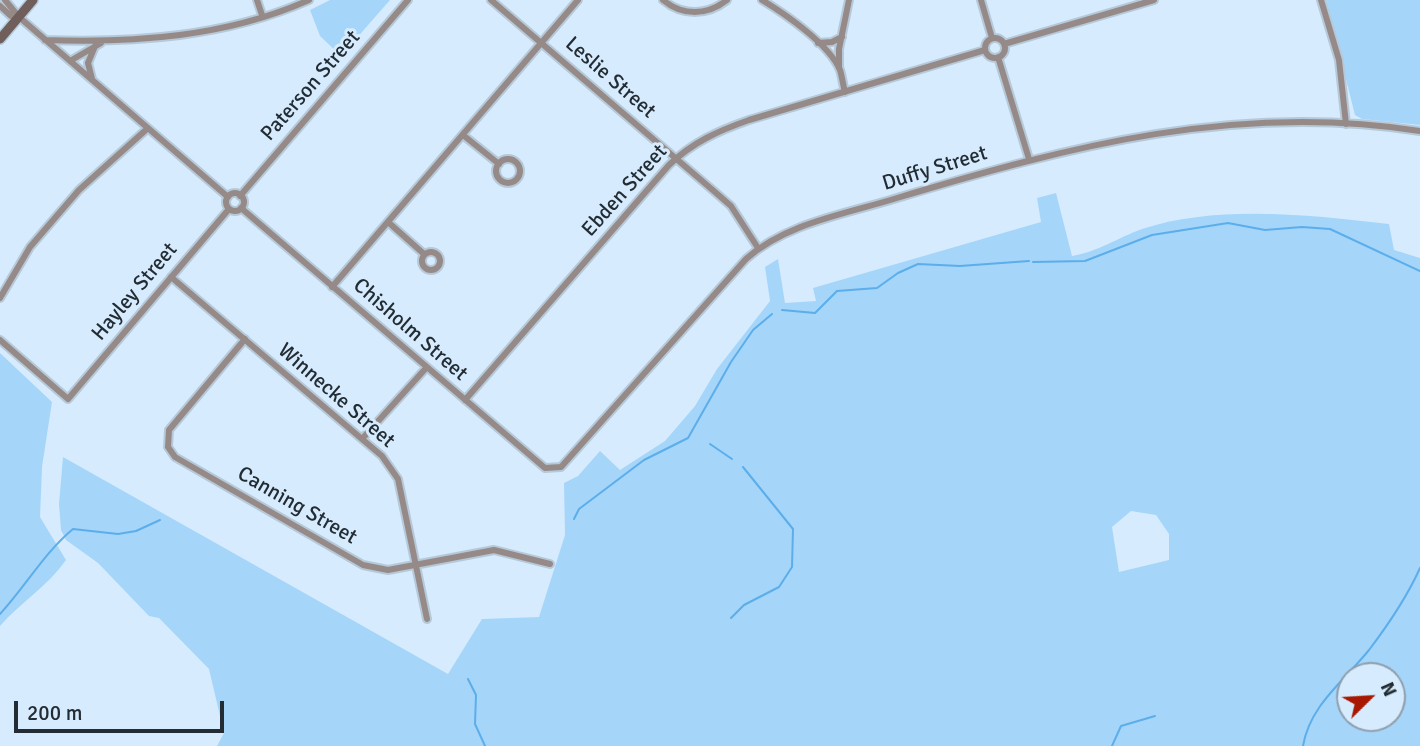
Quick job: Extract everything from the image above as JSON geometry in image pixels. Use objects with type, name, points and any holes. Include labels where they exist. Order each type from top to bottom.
[{"type":"main road","points":[[0,39],[33,0]]},
{"type":"street","points":[[5,0],[19,17],[228,197]]},
{"type":"street","points":[[257,0],[262,15]]},
{"type":"street","points":[[46,40],[99,44],[213,30],[309,0]]},
{"type":"street","name":"Paterson Street","points":[[240,196],[408,0]]},
{"type":"street","name":"Leslie Street","points":[[491,0],[731,206],[758,248]]},
{"type":"street","points":[[332,287],[578,0]]},
{"type":"street","points":[[663,0],[678,10],[702,12],[727,0]]},
{"type":"street","points":[[762,0],[817,43],[839,69]]},
{"type":"street","points":[[845,92],[839,69],[849,0]]},
{"type":"street","points":[[981,0],[992,38]]},
{"type":"street","points":[[1004,44],[1154,0]]},
{"type":"street","points":[[1321,0],[1339,60],[1346,124]]},
{"type":"street","points":[[0,6],[12,16],[19,17]]},
{"type":"street","points":[[817,43],[832,42],[842,37]]},
{"type":"street","points":[[992,38],[999,39],[1004,44],[1004,51],[998,57],[989,55],[985,50],[985,44],[992,38]]},
{"type":"street","points":[[70,61],[99,44]]},
{"type":"street","points":[[92,80],[88,63],[99,44]]},
{"type":"street","name":"Ebden Street","points":[[465,400],[676,158],[716,132],[985,50]]},
{"type":"street","points":[[998,57],[1029,159]]},
{"type":"street","name":"Duffy Street","points":[[561,467],[758,248],[794,229],[1029,159],[1103,142],[1203,126],[1346,124],[1420,131]]},
{"type":"street","points":[[0,298],[30,247],[79,190],[148,128]]},
{"type":"street","points":[[463,135],[499,164]]},
{"type":"street","points":[[235,194],[240,196],[241,208],[237,211],[229,209],[226,204],[228,197],[235,194]]},
{"type":"street","name":"Chisholm Street","points":[[241,208],[545,468],[561,467]]},
{"type":"street","name":"Hayley Street","points":[[0,340],[68,399],[229,209]]},
{"type":"street","points":[[388,222],[424,254]]},
{"type":"street","name":"Winnecke Street","points":[[171,277],[382,456],[398,479],[427,619]]},
{"type":"street","name":"Canning Street","points":[[245,339],[169,430],[167,447],[171,453],[363,565],[388,570],[494,550],[550,564]]},
{"type":"street","points":[[362,439],[427,367]]},
{"type":"shaded area","points":[[330,0],[390,0],[341,56],[320,36],[310,10]]},
{"type":"shaded area","points":[[1326,0],[1420,0],[1420,125],[1362,119],[1355,115]]},
{"type":"shaded area","points":[[1056,193],[1072,256],[1100,248],[1142,229],[1201,216],[1265,214],[1329,217],[1389,224],[1394,250],[1420,258],[1420,746],[217,746],[224,733],[209,669],[159,618],[149,616],[98,563],[66,540],[61,530],[59,504],[63,457],[448,674],[482,619],[539,617],[565,535],[564,483],[578,476],[600,451],[620,470],[665,441],[695,406],[717,369],[770,301],[765,267],[778,259],[785,303],[816,301],[813,288],[1041,222],[1037,198]],"holes":[[[1131,511],[1156,515],[1169,534],[1169,560],[1119,572],[1112,527]]]},
{"type":"shaded area","points":[[0,353],[52,402],[42,467],[40,517],[66,560],[51,578],[0,626]]},
{"type":"waterway","points":[[1033,262],[1085,261],[1152,235],[1228,223],[1265,230],[1302,227],[1330,229],[1420,271]]},
{"type":"waterway","points":[[782,310],[815,313],[837,291],[877,288],[898,273],[918,264],[960,266],[1029,261]]},
{"type":"waterway","points":[[574,519],[579,509],[644,460],[688,438],[731,362],[753,330],[772,314]]},
{"type":"waterway","points":[[710,444],[732,459]]},
{"type":"waterway","points":[[731,618],[744,605],[779,587],[792,567],[793,529],[743,467]]},
{"type":"waterway","points":[[0,614],[53,548],[73,529],[118,534],[136,531],[160,520]]},
{"type":"waterway","points":[[1303,746],[1307,731],[1320,706],[1369,650],[1390,621],[1420,568]]},
{"type":"waterway","points":[[468,679],[476,695],[475,724],[485,746]]},
{"type":"waterway","points":[[1112,746],[1121,726],[1155,716]]}]
